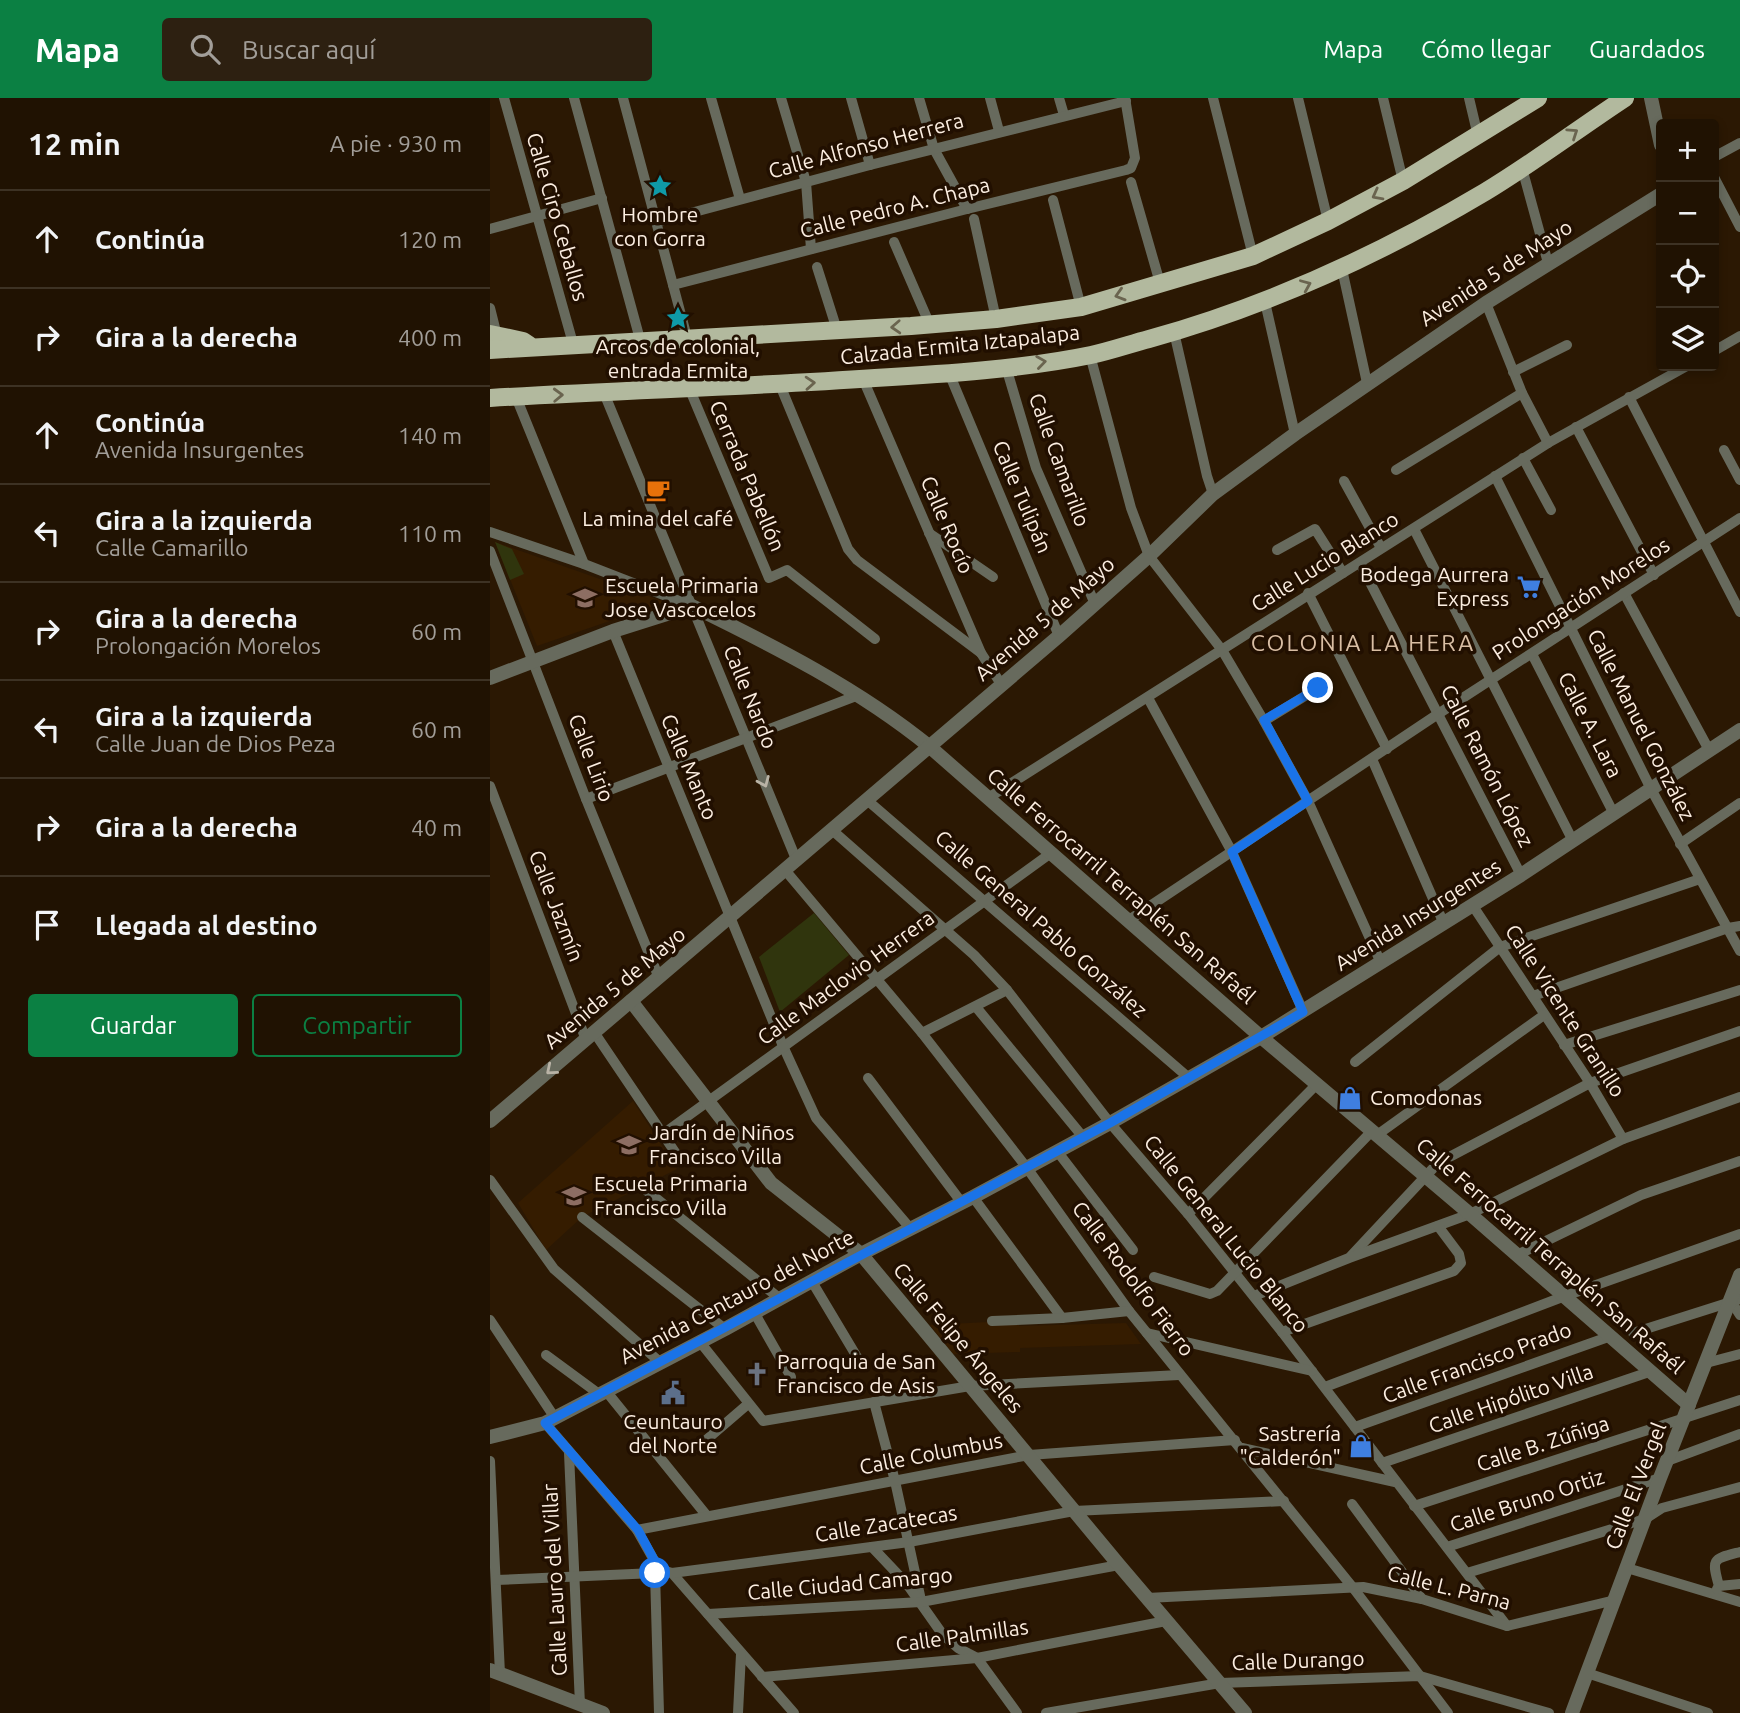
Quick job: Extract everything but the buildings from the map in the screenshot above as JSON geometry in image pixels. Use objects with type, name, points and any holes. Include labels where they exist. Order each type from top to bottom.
[{"type":"main road","name":"Calzada Ermita Iztapalapa","points":[[494,342],[523,341],[535,349],[688,341],[930,325],[1081,307],[1253,256],[1328,221],[1403,181],[1538,98]]},
{"type":"main road","name":"Calzada Ermita Iztapalapa","points":[[490,398],[690,390],[949,373],[1090,355],[1174,332],[1265,302],[1342,269],[1424,227],[1522,168],[1625,98]]},
{"type":"street","name":"Calle Ciro Ceballos","points":[[504,98],[573,347]]},
{"type":"street","points":[[574,98],[641,343]]},
{"type":"street","points":[[623,98],[688,341]]},
{"type":"street","points":[[711,98],[740,199]]},
{"type":"street","points":[[782,98],[806,182],[811,249]]},
{"type":"street","points":[[851,98],[870,165]]},
{"type":"street","points":[[919,98],[934,149],[967,209]]},
{"type":"street","points":[[990,98],[999,131]]},
{"type":"street","points":[[1059,98],[1064,115]]},
{"type":"street","points":[[1213,98],[1253,256]]},
{"type":"street","points":[[1298,98],[1328,221]]},
{"type":"street","points":[[1383,98],[1403,181]]},
{"type":"street","points":[[1469,98],[1478,136]]},
{"type":"street","points":[[1651,98],[1656,122]]},
{"type":"street","name":"Calle Alfonso Herrera","points":[[657,222],[1126,99]]},
{"type":"street","name":"Calle Pedro A. Chapa","points":[[673,285],[1131,168],[1135,158],[1126,99]]},
{"type":"street","points":[[1719,155],[1740,143]]},
{"type":"street","points":[[1522,168],[1548,262]]},
{"type":"street","points":[[1131,181],[1160,284]]},
{"type":"street","points":[[1717,182],[1740,226]]},
{"type":"street","name":"Avenida 5 de Mayo","points":[[490,1121],[1059,636],[1149,556],[1213,494],[1367,383],[1486,303],[1656,197]]},
{"type":"street","points":[[490,229],[602,198]]},
{"type":"street","points":[[1054,200],[1081,307]]},
{"type":"street","points":[[974,219],[996,318]]},
{"type":"street","points":[[894,242],[930,325]]},
{"type":"street","points":[[817,267],[837,330]]},
{"type":"street","points":[[1342,269],[1367,383]]},
{"type":"street","points":[[1265,302],[1295,434]]},
{"type":"street","points":[[1486,303],[1522,393],[1548,443]]},
{"type":"street","points":[[490,308],[494,342]]},
{"type":"street","points":[[1174,332],[1213,494]]},
{"type":"street","points":[[1719,348],[1740,336]]},
{"type":"street","points":[[1513,372],[1567,345]]},
{"type":"street","points":[[1090,355],[1132,508],[1149,556],[1222,650],[1264,720],[1308,801],[1381,963]]},
{"type":"street","name":"Calle Camarillo","points":[[1006,367],[1037,467],[1095,604]]},
{"type":"street","name":"Calle Lucio Blanco","points":[[988,798],[1523,458],[1678,371]]},
{"type":"street","name":"Calle Tulipán","points":[[949,373],[1059,636]]},
{"type":"street","name":"Calle Rocío","points":[[863,379],[981,653],[1001,684]]},
{"type":"street","points":[[779,385],[848,549],[858,560],[981,653]]},
{"type":"street","name":"Cerrada Pabellón","points":[[690,390],[769,578],[786,570],[875,639]]},
{"type":"street","name":"Calle Nardo","points":[[604,393],[796,859]]},
{"type":"street","points":[[1396,470],[1522,393]]},
{"type":"street","points":[[516,397],[584,564]]},
{"type":"street","points":[[1629,397],[1702,543],[1740,612]]},
{"type":"street","points":[[1576,427],[1654,575]]},
{"type":"street","points":[[1724,450],[1740,480]]},
{"type":"street","points":[[1523,458],[1551,510]]},
{"type":"street","name":"Calle Manuel González","points":[[1495,476],[1680,845],[1734,927],[1740,951]]},
{"type":"street","points":[[1344,481],[1381,548]]},
{"type":"street","name":"Prolongación Morelos","points":[[1129,920],[1438,714],[1740,518]]},
{"type":"street","points":[[1277,550],[1315,528],[1343,573]]},
{"type":"street","points":[[1414,529],[1573,841]]},
{"type":"street","name":"Calle Ferrocarril Terraplén San Rafaél","points":[[490,532],[584,564],[692,606],[828,677],[896,719],[1689,1405]]},
{"type":"street","points":[[929,533],[993,577]]},
{"type":"street","name":"Calle Lirio","points":[[490,551],[659,978]]},
{"type":"street","name":"Calle Ramón López","points":[[1360,563],[1521,875]]},
{"type":"street","points":[[1308,593],[1387,749]]},
{"type":"street","points":[[1624,593],[1709,750]]},
{"type":"street","points":[[490,678],[613,631],[692,606]]},
{"type":"street","name":"Calle Manto","points":[[613,631],[783,1046],[816,1118],[910,1228]]},
{"type":"street","name":"Calle A. Lara","points":[[1532,654],[1614,814]]},
{"type":"street","points":[[1264,720],[1318,688]]},
{"type":"street","points":[[586,799],[856,696]]},
{"type":"street","points":[[1148,698],[1232,852],[1303,1012]]},
{"type":"street","name":"Avenida Insurgentes","points":[[1110,1123],[1303,1012],[1473,906],[1740,730]]},
{"type":"street","points":[[1372,759],[1444,923]]},
{"type":"street","name":"Calle Jazmín","points":[[490,786],[590,1036],[681,1161]]},
{"type":"street","name":"Calle General Pablo González","points":[[867,800],[1189,1078]]},
{"type":"street","points":[[1680,845],[1740,803]]},
{"type":"street","name":"Calle General Lucio Blanco","points":[[832,830],[974,955],[1007,990],[1110,1123],[1254,1296],[1507,1626]]},
{"type":"street","name":"Calle Maclovio Herrera","points":[[663,1134],[1051,853]]},
{"type":"street","name":"Calle Rodolfo Fierro","points":[[785,870],[922,1033],[1027,1168],[1129,1311],[1354,1589],[1448,1713]]},
{"type":"street","points":[[1355,1062],[1500,947],[1700,879]]},
{"type":"street","name":"Calle Vicente Granillo","points":[[1473,906],[1590,1083],[1623,1139]]},
{"type":"street","points":[[1533,996],[1734,927]]},
{"type":"street","points":[[922,1033],[1007,990]]},
{"type":"street","points":[[1564,1045],[1740,990]]},
{"type":"street","name":"Calle Felipe Ángeles","points":[[631,1001],[771,1183],[861,1254],[1245,1713]]},
{"type":"street","points":[[976,1007],[1083,1137]]},
{"type":"street","points":[[1154,1278],[1210,1294],[1217,1292],[1374,1133],[1544,1015]]},
{"type":"street","points":[[1349,1258],[1438,1163],[1590,1083],[1740,1031]]},
{"type":"street","points":[[868,1078],[1062,1318]]},
{"type":"street","points":[[1188,1214],[1317,1084]]},
{"type":"street","points":[[1254,1296],[1470,1214],[1623,1139],[1740,1097]]},
{"type":"street","name":"Avenida Centauro del Norte","points":[[490,1437],[550,1420],[1110,1123]]},
{"type":"street","points":[[1057,1151],[1133,1250]]},
{"type":"street","points":[[1517,1255],[1641,1195],[1740,1161]]},
{"type":"street","points":[[490,1180],[554,1269],[661,1363]]},
{"type":"street","points":[[641,1186],[779,1298]]},
{"type":"street","points":[[582,1217],[724,1329]]},
{"type":"street","points":[[1282,1332],[1454,1271],[1461,1263],[1459,1254],[1438,1226]]},
{"type":"street","points":[[1325,1387],[1565,1296],[1740,1234]]},
{"type":"street","name":"Calle El Vergel","points":[[1572,1713],[1660,1478],[1706,1363],[1735,1300],[1740,1275]]},
{"type":"street","points":[[811,1280],[860,1362]]},
{"type":"street","points":[[1633,1333],[1735,1300],[1740,1315]]},
{"type":"street","points":[[992,1321],[1062,1318],[1129,1311]]},
{"type":"street","points":[[754,1312],[791,1377]]},
{"type":"street","points":[[490,1320],[569,1453],[638,1530],[657,1571],[659,1713]]},
{"type":"street","points":[[1147,1332],[1311,1371]]},
{"type":"street","name":"Calle Francisco Prado","points":[[1355,1427],[1611,1336]]},
{"type":"street","points":[[700,1342],[763,1421],[970,1386],[1180,1374]]},
{"type":"street","points":[[1706,1363],[1740,1354]]},
{"type":"street","points":[[546,1355],[602,1392],[707,1516]]},
{"type":"street","name":"Calle Hipólito Villa","points":[[1382,1464],[1652,1371]]},
{"type":"street","name":"Calle B. Zúñiga","points":[[1414,1506],[1740,1400]]},
{"type":"street","points":[[874,1402],[895,1480],[921,1602]]},
{"type":"street","points":[[698,1447],[748,1404]]},
{"type":"street","points":[[1667,1461],[1740,1434]]},
{"type":"street","name":"Calle Columbus","points":[[638,1530],[1029,1455],[1238,1444],[1395,1482]]},
{"type":"street","name":"Calle Lauro del Villar","points":[[569,1453],[580,1705]]},
{"type":"street","points":[[490,1461],[496,1580],[495,1672],[604,1713]]},
{"type":"street","name":"Calle Bruno Ortiz","points":[[1447,1548],[1660,1478]]},
{"type":"street","points":[[1467,1573],[1645,1519],[1662,1508],[1740,1487]]},
{"type":"street","name":"Calle Zacatecas","points":[[496,1580],[657,1571],[672,1573],[909,1542],[1074,1511],[1284,1501]]},
{"type":"street","points":[[1352,1504],[1422,1599]]},
{"type":"street","points":[[872,1547],[921,1602],[943,1635],[958,1648],[977,1658],[1017,1713]]},
{"type":"street","points":[[1716,1590],[1714,1561],[1719,1557],[1740,1552]]},
{"type":"street","name":"Calle Ciudad Camargo","points":[[708,1614],[921,1602],[1119,1565]]},
{"type":"street","points":[[1627,1569],[1716,1590],[1740,1602]]},
{"type":"street","points":[[672,1573],[794,1713]]},
{"type":"street","points":[[1716,1590],[1740,1584]]},
{"type":"street","name":"Calle L. Parna","points":[[1354,1589],[1363,1587],[1422,1599],[1507,1626],[1615,1600]]},
{"type":"street","points":[[1147,1598],[1354,1589]]},
{"type":"street","name":"Calle Palmillas","points":[[762,1677],[977,1658],[1166,1621]]},
{"type":"street","points":[[738,1713],[741,1654]]},
{"type":"street","points":[[1587,1673],[1707,1713]]},
{"type":"street","name":"Calle Durango","points":[[1045,1713],[1220,1683],[1420,1676],[1549,1713]]},
{"type":"shaded area","name":"Escuela Primaria Jose Vascocelos","points":[[495,542],[665,602],[537,646]]},
{"type":"shaded area","points":[[633,1101],[677,1169],[582,1217],[546,1250],[518,1203]]},
{"type":"shaded area","points":[[1019,1322],[1019,1326],[1126,1323],[1141,1344],[1020,1348],[1020,1352],[953,1354],[930,1325]]},
{"type":"green space","points":[[495,542],[512,549],[524,574],[510,580]]},
{"type":"green space","points":[[814,913],[849,955],[780,1012],[759,957]]},
{"type":"place","name":"Hombre con Gorra","points":[[660,186]]},
{"type":"place","name":"Arcos de colonial, entrada Ermita","points":[[678,318]]},
{"type":"place","name":"La mina del café","points":[[658,490]]},
{"type":"place","name":"Bodega Aurrera Express","points":[[1529,587]]},
{"type":"place","name":"Escuela Primaria Jose Vascocelos","points":[[585,598]]},
{"type":"place","name":"Comodonas","points":[[1350,1098]]},
{"type":"place","name":"Jardín de Niños Francisco Villa","points":[[629,1145]]},
{"type":"place","name":"Escuela Primaria Francisco Villa","points":[[574,1196]]},
{"type":"place","name":"Parroquia de San Francisco de Asis","points":[[757,1374]]},
{"type":"place","name":"Ceuntauro del Norte","points":[[673,1393]]},
{"type":"place","name":"Sastrería \"Calderón\"","points":[[1361,1446]]},
{"type":"district","name":"COLONIA LA HERA","points":[[1363,643]]},
{"type":"route","points":[[655,1573],[659,1569],[638,1530],[545,1423],[1110,1123],[1303,1012],[1232,852],[1308,801],[1264,720],[1318,688]]}]
